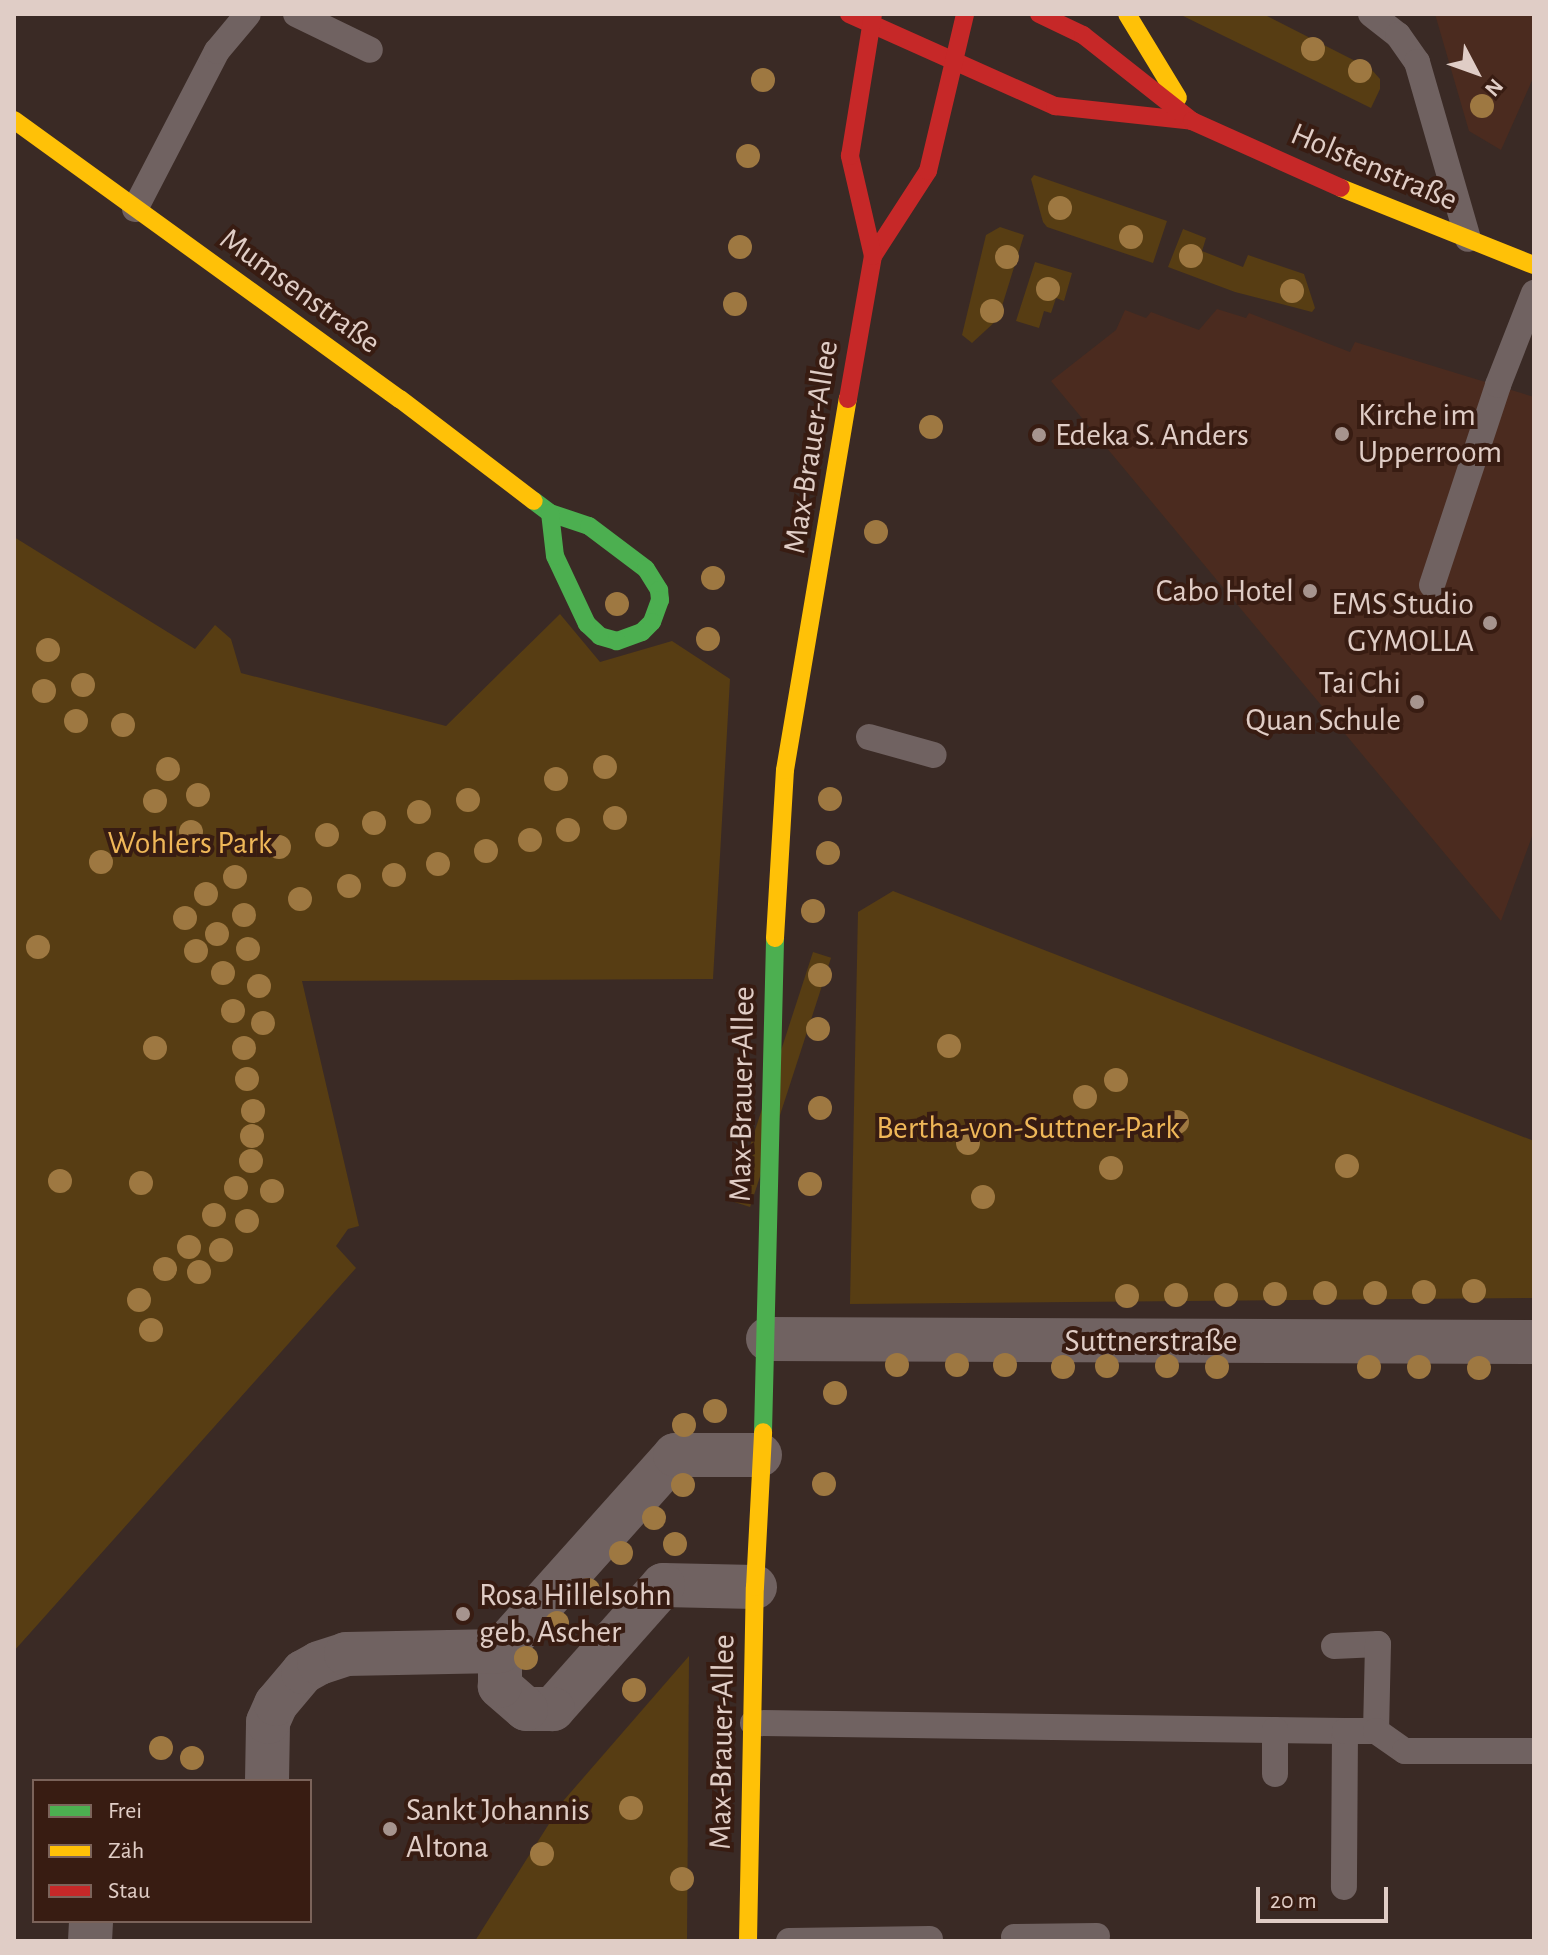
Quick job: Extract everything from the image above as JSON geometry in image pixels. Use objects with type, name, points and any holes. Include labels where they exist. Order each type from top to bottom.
[{"type":"main road","name":"Holstenstraße","points":[[849,14],[872,20],[954,63],[1055,106],[1192,121]]},
{"type":"main road","name":"Max-Brauer-Allee","points":[[873,256],[928,171],[965,14]]},
{"type":"main road","name":"Holstenstraße","points":[[1039,14],[1083,35],[1192,121],[1402,215],[1534,265]]},
{"type":"main road","points":[[1127,14],[1192,121]]},
{"type":"main road","name":"Max-Brauer-Allee","points":[[748,1941],[755,1587],[768,1339],[776,873],[785,770],[873,256],[850,156],[872,20]]},
{"type":"main road","name":"Mumsenstraße","points":[[14,120],[400,399],[550,513],[589,526],[646,569],[659,590],[660,600],[652,622],[642,632],[617,641],[600,636],[587,624],[555,556],[550,513]]},
{"type":"street","name":"Suttnerstraße","points":[[768,1339],[1534,1342]]},
{"type":"street","points":[[755,1587],[663,1585],[553,1709],[526,1709],[500,1686],[500,1651],[675,1455],[760,1455]]},
{"type":"street","points":[[267,1779],[268,1722],[285,1693],[303,1672],[319,1663],[346,1654],[500,1651]]},
{"type":"lane","points":[[135,209],[217,51],[248,14]]},
{"type":"lane","points":[[296,14],[370,50]]},
{"type":"lane","points":[[1371,14],[1398,35],[1417,62],[1468,239]]},
{"type":"lane","points":[[1432,585],[1498,385],[1534,293]]},
{"type":"lane","points":[[869,737],[934,755]]},
{"type":"lane","points":[[1334,1646],[1378,1644],[1376,1731]]},
{"type":"lane","points":[[753,1723],[1376,1731],[1405,1751],[1534,1751]]},
{"type":"lane","points":[[1275,1730],[1275,1774]]},
{"type":"lane","points":[[1344,1887],[1345,1731]]},
{"type":"lane","points":[[1014,1937],[1097,1936]]},
{"type":"lane","points":[[789,1941],[930,1939]]},
{"type":"shaded area","points":[[1435,14],[1534,14],[1534,76],[1501,150],[1469,131]]},
{"type":"shaded area","points":[[1217,309],[1246,318],[1249,313],[1350,352],[1355,342],[1534,397],[1534,831],[1501,921],[1051,381],[1116,330],[1125,310],[1146,318],[1151,312],[1199,330]]},
{"type":"green space","points":[[1179,14],[1263,14],[1371,69],[1380,79],[1380,89],[1371,108]]},
{"type":"green space","points":[[1034,175],[1167,221],[1153,263],[1047,227],[1031,179]]},
{"type":"green space","points":[[1000,227],[1024,235],[998,319],[972,343],[962,335],[986,235]]},
{"type":"green space","points":[[1183,229],[1206,238],[1202,251],[1243,267],[1248,255],[1304,274],[1315,308],[1312,312],[1235,292],[1168,267]]},
{"type":"green space","points":[[1035,262],[1072,273],[1064,301],[1056,298],[1051,313],[1044,311],[1039,328],[1016,321]]},
{"type":"green space","name":"Wohlers Park","points":[[14,537],[195,649],[215,625],[231,639],[241,673],[446,726],[560,614],[600,662],[672,641],[730,679],[713,979],[302,981],[359,1226],[348,1229],[336,1246],[356,1268],[14,1651]]},
{"type":"green space","name":"Bertha-von-Suttner-Park","points":[[893,891],[1534,1141],[1534,1298],[850,1304],[858,912]]},
{"type":"green space","points":[[813,952],[831,958],[750,1207],[732,1201]]},
{"type":"green space","points":[[689,1656],[687,1941],[475,1941],[564,1800]]},
{"type":"traffic: fast","points":[[534,501],[550,513],[589,526],[646,569],[659,590],[660,600],[652,622],[642,632],[617,641],[600,636],[587,624],[555,556],[550,513]]},
{"type":"traffic: fast","points":[[763,1432],[775,938]]},
{"type":"traffic: slow","points":[[1127,14],[1178,98]]},
{"type":"traffic: slow","points":[[14,120],[400,399],[534,501]]},
{"type":"traffic: slow","points":[[1341,188],[1534,265]]},
{"type":"traffic: slow","points":[[775,938],[785,770],[848,399]]},
{"type":"traffic: slow","points":[[748,1941],[755,1587],[763,1432]]},
{"type":"traffic: jam","points":[[849,14],[1055,106],[1192,121]]},
{"type":"traffic: jam","points":[[848,399],[873,256],[850,156],[873,14]]},
{"type":"traffic: jam","points":[[873,256],[928,171],[965,14]]},
{"type":"traffic: jam","points":[[1039,14],[1083,35],[1192,121],[1341,188]]},
{"type":"place","name":"Kirche im Upperroom","points":[[1342,434]]},
{"type":"place","name":"Edeka S. Anders","points":[[1039,435]]},
{"type":"place","name":"Cabo Hotel","points":[[1310,591]]},
{"type":"place","name":"EMS Studio GYMOLLA","points":[[1490,623]]},
{"type":"place","name":"Tai Chi Quan Schule","points":[[1417,702]]},
{"type":"place","name":"Rosa Hillelsohn geb. Ascher","points":[[463,1614]]},
{"type":"place","name":"Sankt Johannis Altona","points":[[390,1829]]}]
